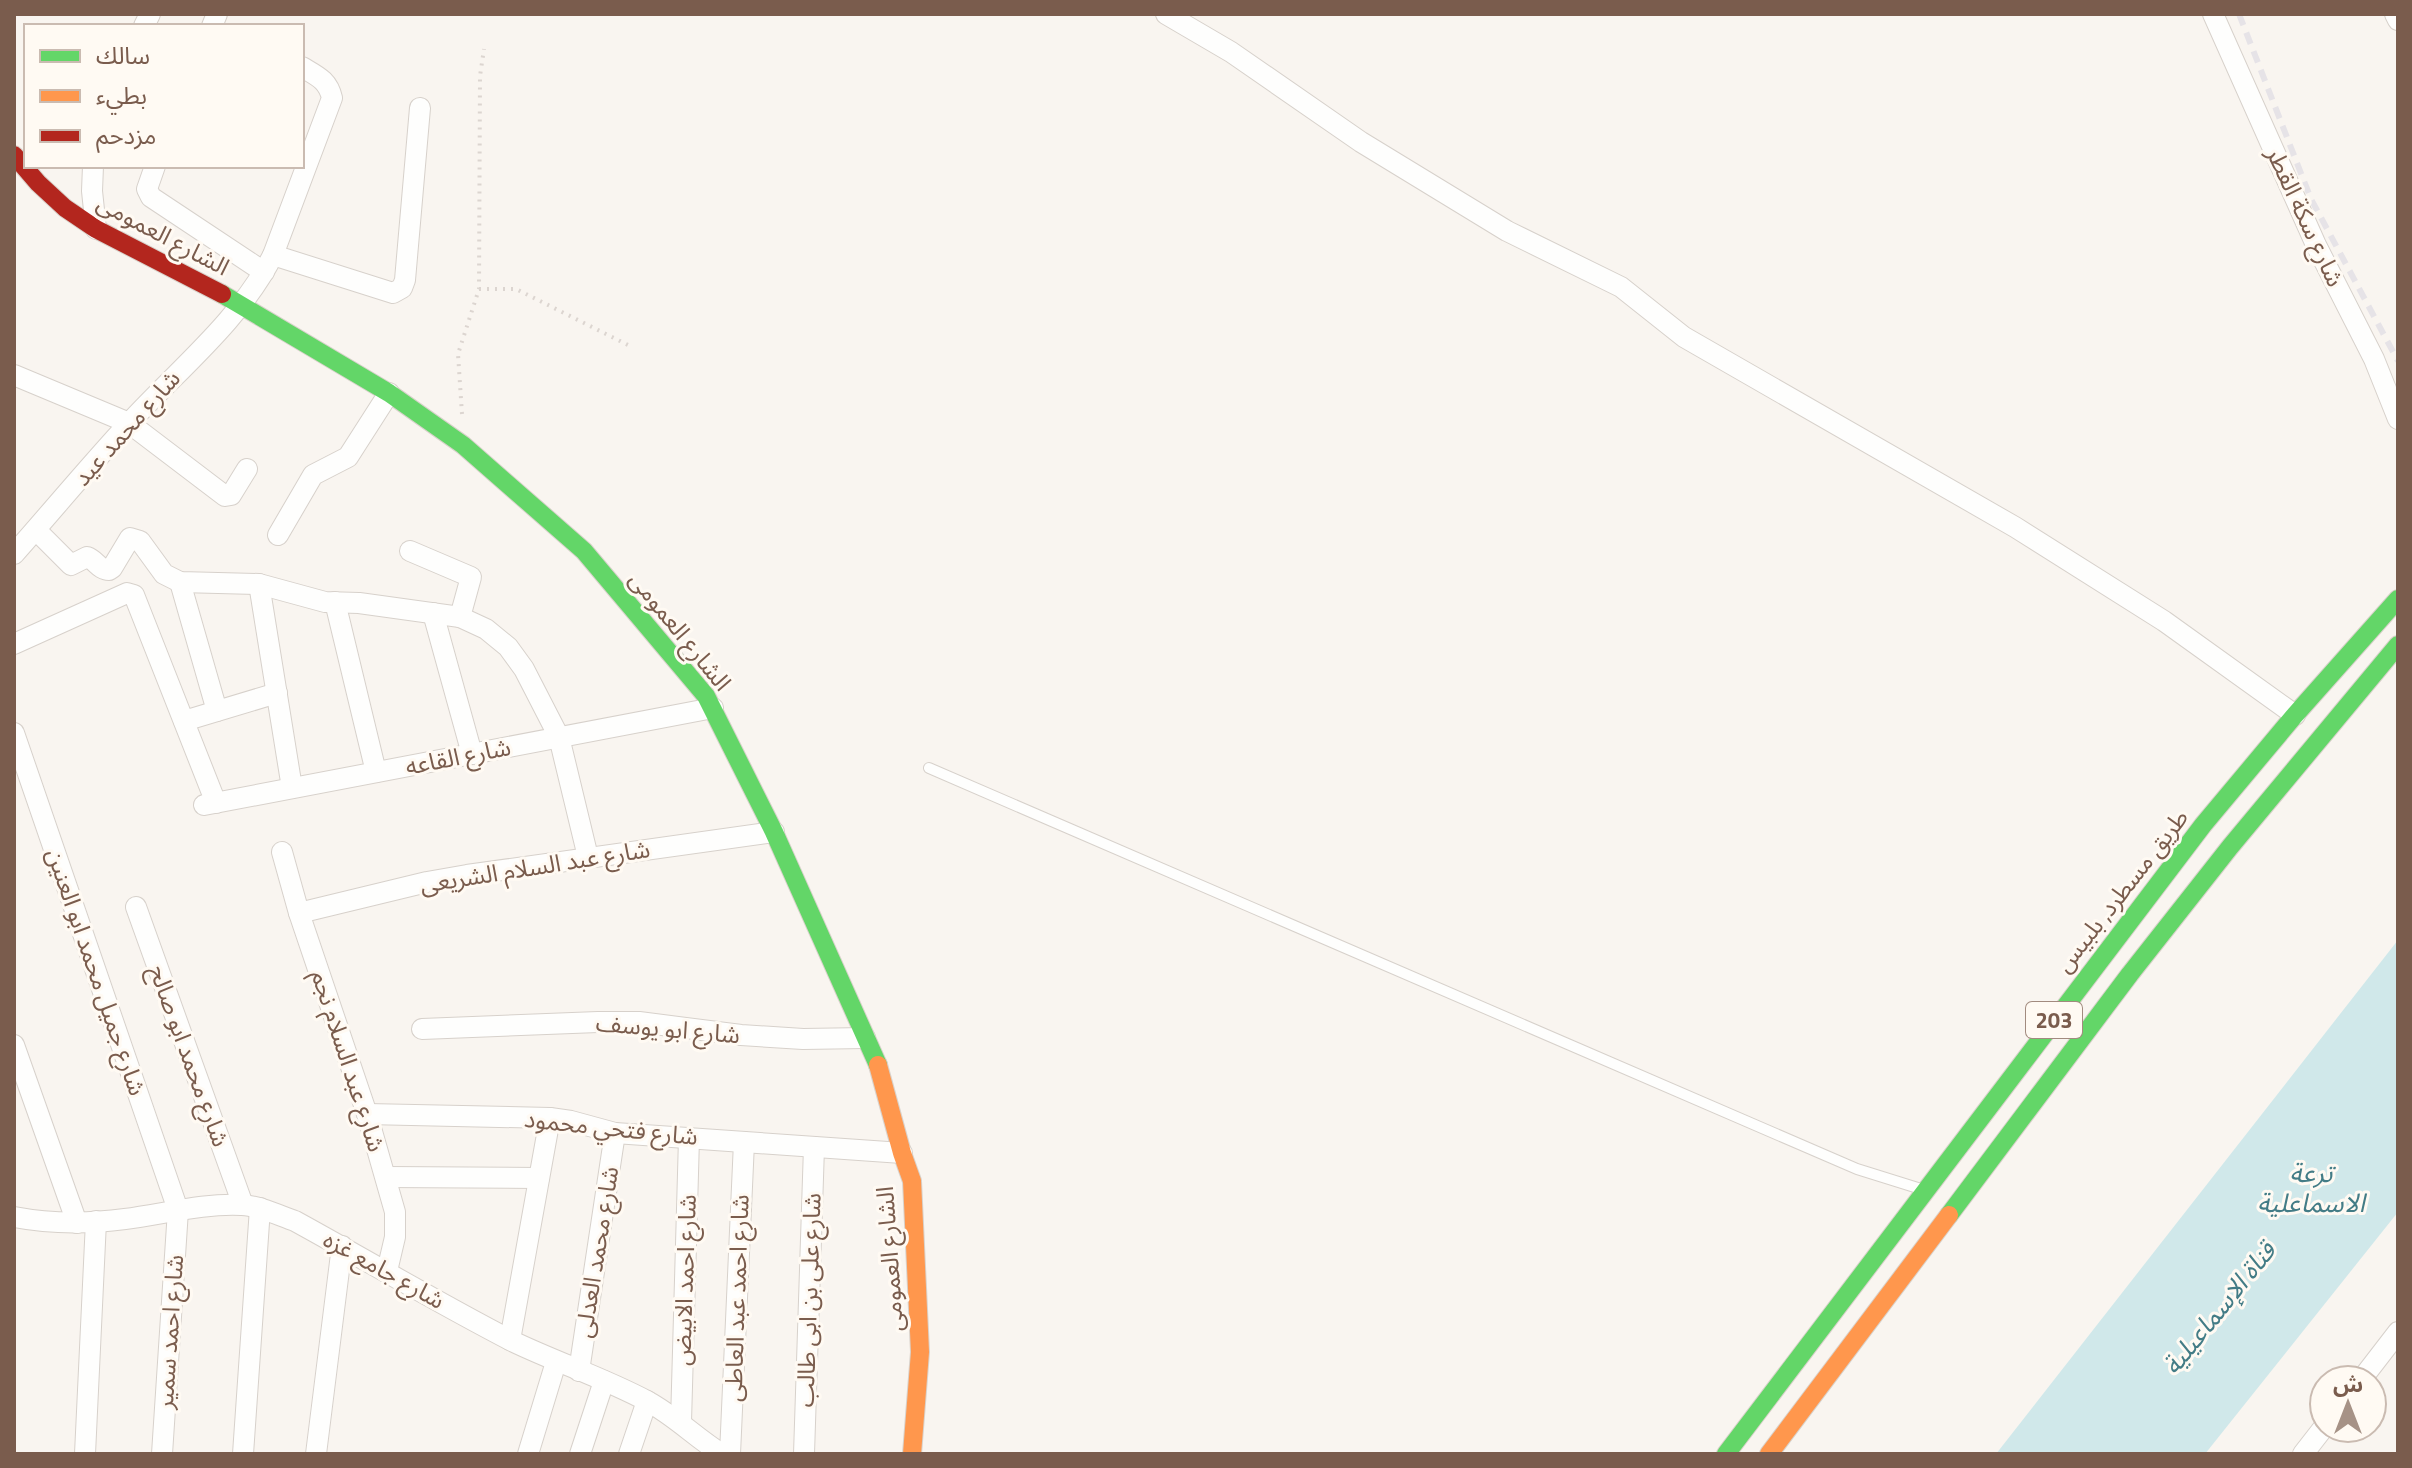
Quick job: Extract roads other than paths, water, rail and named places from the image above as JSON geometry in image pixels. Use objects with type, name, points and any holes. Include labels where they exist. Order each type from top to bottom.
[{"type":"main road","name":"الشارع العمومى","points":[[25,168],[65,208],[96,229],[242,304],[389,393],[463,445],[584,551],[706,696],[774,832],[880,1069],[912,1181],[920,1352],[912,1454]]},
{"type":"main road","name":"طريق مسطرد, بلبيس","points":[[1726,1454],[2203,825],[2398,599]]},
{"type":"main road","name":"203","points":[[1769,1454],[2121,986],[2230,847],[2398,645]]},
{"type":"main road","points":[[2203,825],[2230,847]]},
{"type":"street","points":[[1166,14],[1231,52],[1361,142],[1493,223],[1621,287],[1684,337],[2015,527],[2164,621],[2295,715]]},
{"type":"street","name":"شارع سكة القطر","points":[[2213,14],[2316,245],[2374,359],[2398,419]]},
{"type":"street","points":[[2395,14],[2398,20]]},
{"type":"street","name":"شارع محمد عيد","points":[[14,554],[129,423],[242,304],[269,264],[332,98],[323,79],[304,68]]},
{"type":"street","points":[[154,168],[147,189],[151,197],[269,264],[393,293],[402,288],[405,280],[420,108]]},
{"type":"street","points":[[93,168],[96,229]]},
{"type":"street","points":[[14,375],[129,423],[225,496],[231,495],[247,469]]},
{"type":"street","points":[[278,535],[313,475],[348,457],[389,393]]},
{"type":"street","points":[[36,530],[68,564],[74,565],[87,557],[106,570],[112,568],[130,538],[136,538],[164,574],[180,582],[259,584],[325,602],[359,603],[460,617],[486,629],[508,647],[524,669],[559,737],[588,857]]},
{"type":"street","points":[[410,551],[471,577],[460,617]]},
{"type":"street","points":[[180,582],[217,711]]},
{"type":"street","points":[[259,584],[292,788]]},
{"type":"street","points":[[14,644],[131,593],[184,721],[277,693]]},
{"type":"street","points":[[335,602],[376,772]]},
{"type":"street","points":[[433,613],[472,754]]},
{"type":"street","name":"شارع القاعه","points":[[184,721],[210,804],[713,708]]},
{"type":"street","name":"شارع جميل محمد ابو العنين","points":[[14,733],[178,1210]]},
{"type":"street","name":"شارع عبد السلام الشريعى","points":[[299,913],[427,882],[774,832]]},
{"type":"street","name":"شارع عبد السلام نجم","points":[[282,852],[299,913],[367,1114],[395,1212],[395,1237],[387,1271]]},
{"type":"street","name":"شارع محمد ابو صالح","points":[[136,907],[252,1207],[243,1454]]},
{"type":"street","name":"شارع ابو يوسف","points":[[422,1029],[625,1022],[741,1035],[803,1039],[865,1038]]},
{"type":"street","points":[[14,1045],[87,1222],[85,1454]]},
{"type":"street","name":"شارع فتحي محمود","points":[[367,1114],[550,1118],[615,1133],[902,1153]]},
{"type":"street","points":[[510,1340],[550,1118]]},
{"type":"street","name":"شارع محمد العدلى","points":[[579,1371],[615,1133]]},
{"type":"street","name":"شارع احمد الابيض","points":[[681,1422],[689,1138]]},
{"type":"street","name":"شارع احمد عبد العاطى","points":[[730,1454],[744,1142]]},
{"type":"street","name":"شارع على بن ابى طالب","points":[[804,1454],[814,1147]]},
{"type":"street","points":[[386,1177],[539,1178]]},
{"type":"street","name":"شارع جامع غزه","points":[[14,1217],[47,1224],[178,1210],[252,1207],[295,1221],[510,1340],[647,1401],[681,1422],[722,1454]]},
{"type":"street","name":"شارع احمد سمير","points":[[162,1454],[178,1210]]},
{"type":"street","points":[[316,1454],[342,1246]]},
{"type":"street","points":[[2373,1364],[2398,1332]]},
{"type":"street","points":[[528,1454],[556,1362]]},
{"type":"street","points":[[580,1454],[604,1381]]},
{"type":"street","points":[[629,1454],[647,1401]]},
{"type":"lane","points":[[929,768],[1857,1169],[1925,1191]]},
{"type":"water","name":"ترعة الاسماعلية","points":[[2398,940],[2398,1212],[2205,1454],[1996,1454]]},
{"type":"railway","points":[[2239,14],[2311,199],[2398,361]]},
{"type":"water label","name":"قناة الإسماعيلية","points":[[2219,1308]]}]
